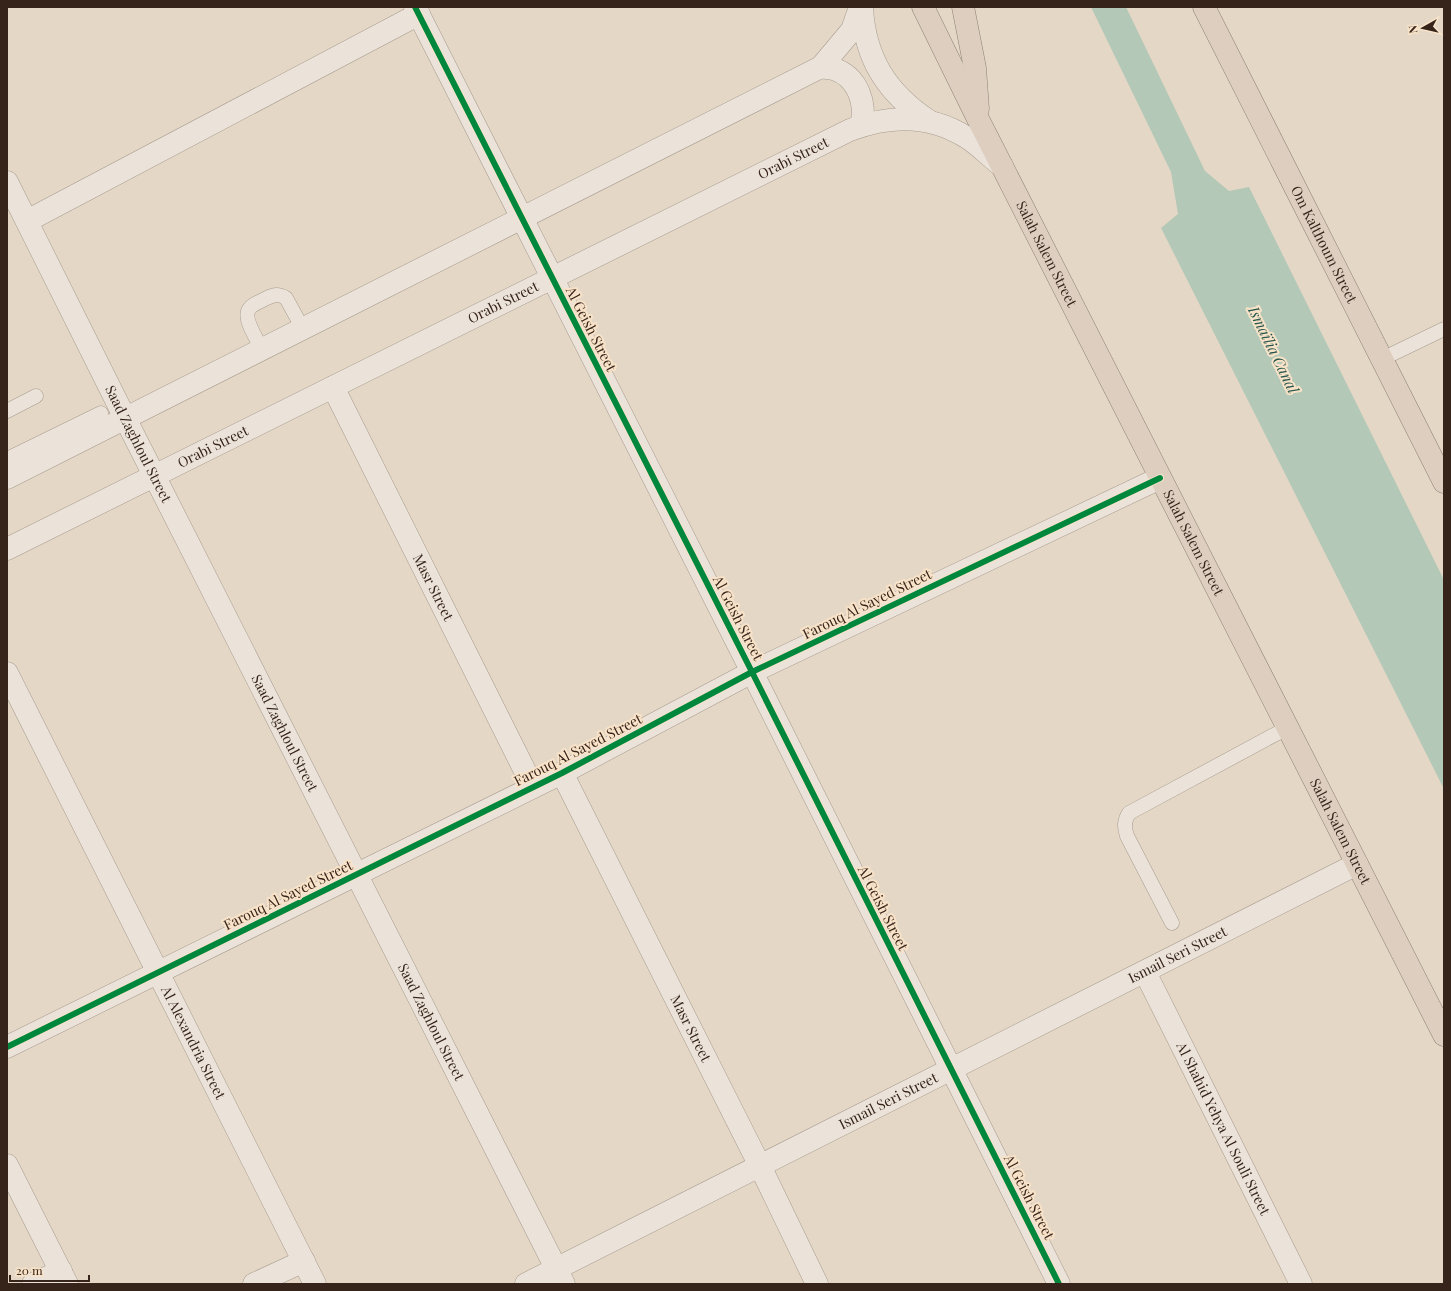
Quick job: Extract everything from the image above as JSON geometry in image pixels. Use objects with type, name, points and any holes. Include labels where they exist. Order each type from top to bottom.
[{"type":"highway","name":"Salah Salem Street","points":[[923,7],[978,119],[1444,1035]]},
{"type":"highway","points":[[963,7],[975,68],[978,119]]},
{"type":"highway","name":"Om Kalthoum Street","points":[[1204,7],[1444,482]]},
{"type":"street","points":[[7,478],[821,67],[852,30],[861,7]]},
{"type":"street","points":[[861,7],[867,44],[874,63],[885,81],[898,97],[913,111],[930,122]]},
{"type":"street","points":[[26,221],[417,10]]},
{"type":"street","name":"Al Geish Street","points":[[417,10],[752,672],[1059,1284]]},
{"type":"street","points":[[821,67],[835,70],[846,76],[856,86],[863,106],[861,126]]},
{"type":"street","name":"Orabi Street","points":[[7,549],[861,126],[872,122],[904,118],[936,123],[966,137],[1002,166]]},
{"type":"street","name":"Saad Zaghloul Street","points":[[7,182],[560,1276]]},
{"type":"street","name":"Masr Street","points":[[333,387],[533,787]]},
{"type":"street","name":"Farouq Al Sayed Street","points":[[7,1047],[562,773],[752,672],[1160,478]]},
{"type":"street","name":"Al Alexandria Street","points":[[7,673],[315,1284]]},
{"type":"street","name":"Masr Street","points":[[562,773],[760,1166],[817,1284]]},
{"type":"street","name":"Ismail Seri Street","points":[[526,1284],[560,1276],[760,1166],[1357,864]]},
{"type":"street","name":"Al Shahid Yehya Al Souli Street","points":[[1145,972],[1302,1284]]},
{"type":"street","points":[[7,1165],[64,1278],[33,1284]]},
{"type":"street","points":[[254,1284],[304,1261]]},
{"type":"lane","points":[[262,350],[247,321],[247,311],[250,307],[271,296],[282,296],[286,298],[303,329]]},
{"type":"lane","points":[[1382,359],[1444,329]]},
{"type":"lane","points":[[7,411],[36,396]]},
{"type":"lane","points":[[7,459],[101,413]]},
{"type":"lane","points":[[1172,923],[1127,836],[1124,828],[1125,820],[1129,812],[1287,728]]},
{"type":"water","name":"Ismaïlia Canal","points":[[1091,7],[1126,7],[1205,171],[1229,191],[1249,187],[1444,580],[1444,789],[1161,228],[1178,214],[1171,172]]},
{"type":"cycle path","points":[[415,7],[752,672],[1059,1284]]},
{"type":"cycle path","points":[[7,1047],[562,773],[752,672],[1160,478]]}]
